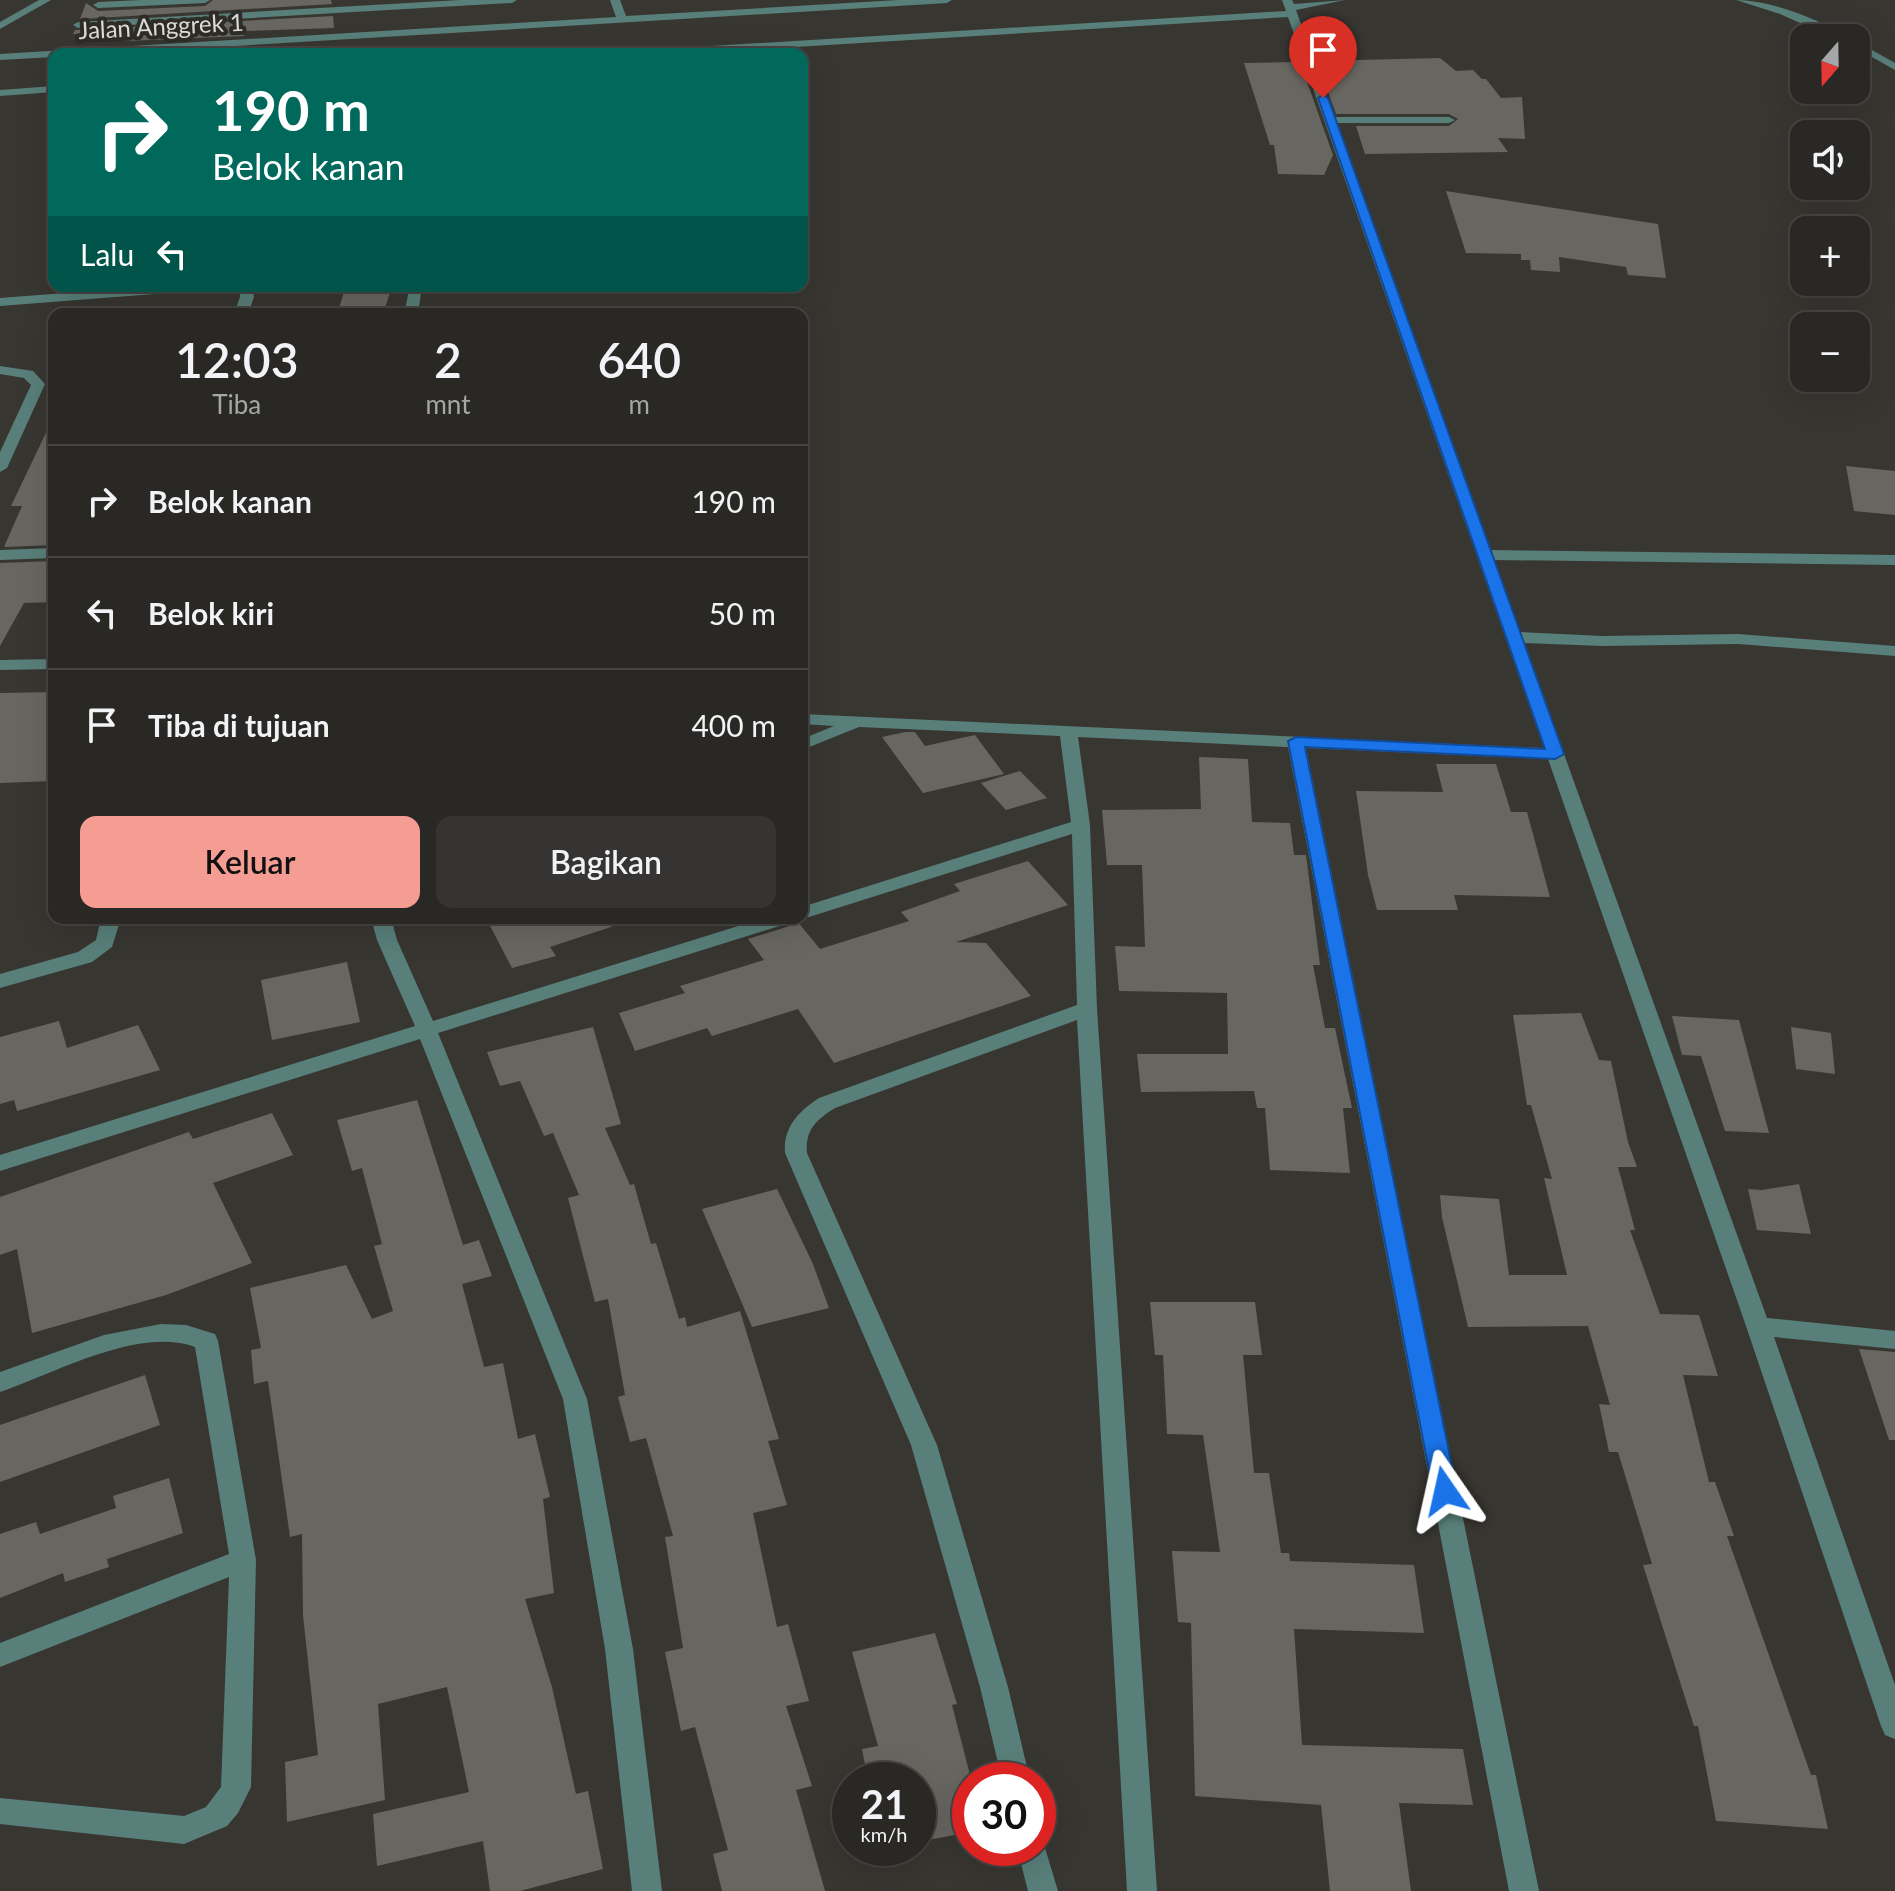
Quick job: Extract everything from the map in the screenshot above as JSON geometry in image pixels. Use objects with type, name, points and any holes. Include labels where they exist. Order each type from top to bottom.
[{"type":"street","points":[[0,26],[46,0]]},
{"type":"street","points":[[98,5],[205,0]]},
{"type":"street","points":[[218,48],[221,0]]},
{"type":"street","points":[[78,25],[512,0]]},
{"type":"street","points":[[615,0],[622,19]]},
{"type":"street","name":"Jalan Anggrek 1","points":[[229,48],[420,31],[805,4],[947,0]]},
{"type":"street","points":[[713,48],[1290,7],[1340,0]]},
{"type":"street","points":[[1741,0],[1784,12],[1811,24]]},
{"type":"street","points":[[1748,1],[1766,0]]},
{"type":"street","points":[[419,3],[420,31]]},
{"type":"street","points":[[1290,7],[1758,1326],[1895,1726]]},
{"type":"street","points":[[1870,52],[1895,67]]},
{"type":"street","name":"Jalan Anggrek 1","points":[[0,57],[48,55]]},
{"type":"street","points":[[0,93],[48,89]]},
{"type":"street","points":[[1330,120],[1449,120]]},
{"type":"street","points":[[0,302],[129,292]]},
{"type":"street","points":[[0,370],[28,374],[38,384],[0,468]]},
{"type":"street","points":[[0,555],[48,553]]},
{"type":"street","points":[[1483,555],[1895,560]]},
{"type":"street","points":[[1512,637],[1603,641],[1738,639],[1895,651]]},
{"type":"street","points":[[0,665],[48,664]]},
{"type":"street","points":[[808,719],[1555,754]]},
{"type":"street","points":[[808,743],[858,722]]},
{"type":"street","points":[[1068,731],[1081,825],[1087,1009],[1142,1891]]},
{"type":"street","points":[[1296,741],[1524,1891]]},
{"type":"street","points":[[808,911],[1081,825]]},
{"type":"street","points":[[0,981],[85,957],[105,943],[110,924]]},
{"type":"street","points":[[383,924],[575,1399],[619,1649],[647,1891]]},
{"type":"street","points":[[0,1163],[766,924]]},
{"type":"street","points":[[1012,1762],[994,1687],[924,1445],[796,1153],[794,1142],[798,1127],[827,1103],[1087,1009]]},
{"type":"street","points":[[1758,1326],[1895,1340]]},
{"type":"street","points":[[0,1382],[132,1336],[182,1331],[206,1341],[243,1560],[236,1787],[227,1807],[202,1826],[184,1830],[0,1811]]},
{"type":"street","points":[[0,1655],[243,1560]]},
{"type":"street","points":[[1037,1866],[1043,1891]]},
{"type":"building","points":[[213,0],[331,0],[332,4],[80,19],[86,3],[98,11],[205,6]]},
{"type":"building","points":[[333,16],[334,28],[245,31],[244,36],[126,41],[130,32],[73,34],[75,30]]},
{"type":"building","points":[[1440,58],[1456,71],[1473,70],[1486,79],[1501,98],[1522,97],[1525,139],[1498,138],[1508,152],[1365,154],[1356,126],[1449,126],[1458,119],[1449,114],[1336,114],[1317,61]]},
{"type":"building","points":[[1300,62],[1333,155],[1324,175],[1278,174],[1274,145],[1270,145],[1244,63]]},
{"type":"building","points":[[1446,191],[1658,224],[1666,278],[1628,275],[1626,267],[1559,257],[1560,272],[1531,270],[1530,260],[1521,260],[1521,254],[1466,253]]},
{"type":"building","points":[[344,292],[390,292],[385,308],[339,308]]},
{"type":"building","points":[[48,429],[48,545],[4,547],[22,506],[11,506]]},
{"type":"building","points":[[1846,466],[1895,471],[1895,515],[1854,511]]},
{"type":"building","points":[[48,561],[48,602],[24,603],[0,646],[0,563]]},
{"type":"building","points":[[48,692],[48,781],[0,783],[0,693]]},
{"type":"building","points":[[915,732],[925,746],[975,735],[1004,774],[923,793],[882,737]]},
{"type":"building","points":[[1199,757],[1248,759],[1252,822],[1290,823],[1294,855],[1306,855],[1320,965],[1313,965],[1325,1028],[1335,1028],[1352,1108],[1343,1108],[1350,1173],[1270,1170],[1265,1108],[1257,1108],[1254,1091],[1141,1092],[1137,1054],[1228,1054],[1227,993],[1119,991],[1115,946],[1145,947],[1142,865],[1107,865],[1102,810],[1201,809]]},
{"type":"building","points":[[1436,764],[1496,764],[1511,812],[1527,812],[1550,897],[1454,895],[1458,910],[1377,910],[1368,875],[1356,791],[1443,792]]},
{"type":"building","points":[[1020,771],[1047,798],[1006,810],[981,783]]},
{"type":"building","points":[[1028,861],[1068,905],[956,942],[986,943],[1031,996],[834,1063],[798,1009],[712,1036],[707,1028],[635,1051],[619,1013],[685,993],[680,986],[764,960],[748,939],[799,924],[820,949],[909,921],[901,912],[960,891],[954,884]]},
{"type":"building","points":[[489,924],[620,924],[550,947],[556,956],[512,968]]},
{"type":"building","points":[[347,962],[360,1022],[272,1040],[261,980]]},
{"type":"building","points":[[1581,1013],[1599,1060],[1611,1061],[1628,1142],[1637,1167],[1618,1167],[1635,1230],[1630,1230],[1660,1314],[1699,1315],[1718,1376],[1683,1375],[1709,1482],[1715,1482],[1734,1536],[1727,1536],[1811,1775],[1816,1775],[1828,1829],[1716,1821],[1698,1726],[1694,1726],[1643,1565],[1652,1564],[1618,1452],[1609,1452],[1599,1404],[1610,1405],[1588,1326],[1468,1327],[1442,1217],[1440,1195],[1499,1199],[1509,1275],[1567,1275],[1544,1178],[1552,1179],[1531,1105],[1527,1105],[1513,1015]]},
{"type":"building","points":[[1672,1016],[1739,1020],[1769,1133],[1725,1131],[1701,1056],[1682,1055]]},
{"type":"building","points":[[59,1021],[67,1048],[138,1025],[160,1070],[17,1111],[14,1100],[0,1104],[0,1037]]},
{"type":"building","points":[[593,1027],[621,1124],[605,1128],[630,1185],[634,1184],[651,1244],[656,1243],[679,1319],[685,1317],[687,1327],[740,1311],[779,1439],[768,1441],[787,1505],[753,1513],[777,1627],[788,1624],[809,1701],[786,1706],[812,1786],[796,1790],[825,1891],[722,1891],[713,1854],[728,1850],[695,1727],[681,1731],[665,1652],[683,1648],[665,1537],[673,1536],[646,1438],[630,1442],[618,1397],[625,1395],[608,1299],[595,1302],[568,1198],[579,1195],[553,1133],[544,1136],[520,1081],[500,1086],[487,1052]]},
{"type":"building","points":[[1791,1027],[1831,1033],[1835,1074],[1796,1069]]},
{"type":"building","points":[[417,1100],[463,1245],[479,1240],[492,1276],[462,1284],[484,1367],[503,1363],[518,1439],[535,1434],[550,1497],[543,1499],[554,1593],[525,1599],[552,1687],[576,1794],[588,1791],[603,1869],[520,1891],[490,1891],[483,1841],[377,1866],[373,1814],[469,1792],[447,1687],[378,1704],[385,1800],[287,1822],[285,1762],[318,1755],[303,1615],[302,1534],[290,1537],[268,1381],[254,1384],[251,1350],[261,1348],[250,1288],[346,1265],[372,1319],[393,1311],[374,1246],[382,1244],[362,1168],[352,1171],[337,1120]]},
{"type":"building","points":[[272,1113],[293,1155],[213,1183],[252,1263],[166,1295],[32,1333],[17,1249],[0,1255],[0,1197],[189,1132],[193,1139]]},
{"type":"building","points":[[1799,1184],[1811,1234],[1757,1230],[1748,1189]]},
{"type":"building","points":[[777,1189],[813,1264],[829,1308],[752,1327],[702,1209]]},
{"type":"building","points":[[1150,1302],[1255,1302],[1262,1355],[1243,1355],[1254,1473],[1269,1473],[1281,1553],[1289,1553],[1290,1561],[1414,1565],[1424,1633],[1294,1629],[1302,1745],[1463,1749],[1473,1805],[1399,1803],[1411,1891],[1330,1891],[1321,1805],[1195,1796],[1191,1623],[1178,1622],[1172,1551],[1220,1552],[1203,1435],[1167,1434],[1163,1355],[1155,1355]]},
{"type":"building","points":[[1859,1349],[1895,1352],[1895,1440],[1889,1440]]},
{"type":"building","points":[[145,1375],[160,1425],[0,1482],[0,1425]]},
{"type":"building","points":[[169,1478],[183,1533],[107,1559],[109,1567],[65,1582],[63,1573],[0,1598],[0,1534],[36,1522],[40,1534],[116,1508],[113,1496]]},
{"type":"building","points":[[935,1633],[957,1704],[952,1705],[967,1762],[952,1762],[952,1835],[936,1839],[936,1762],[865,1762],[862,1749],[878,1746],[852,1652]]},
{"type":"route","points":[[1323,98],[1555,754],[1296,741],[1445,1491]]}]
